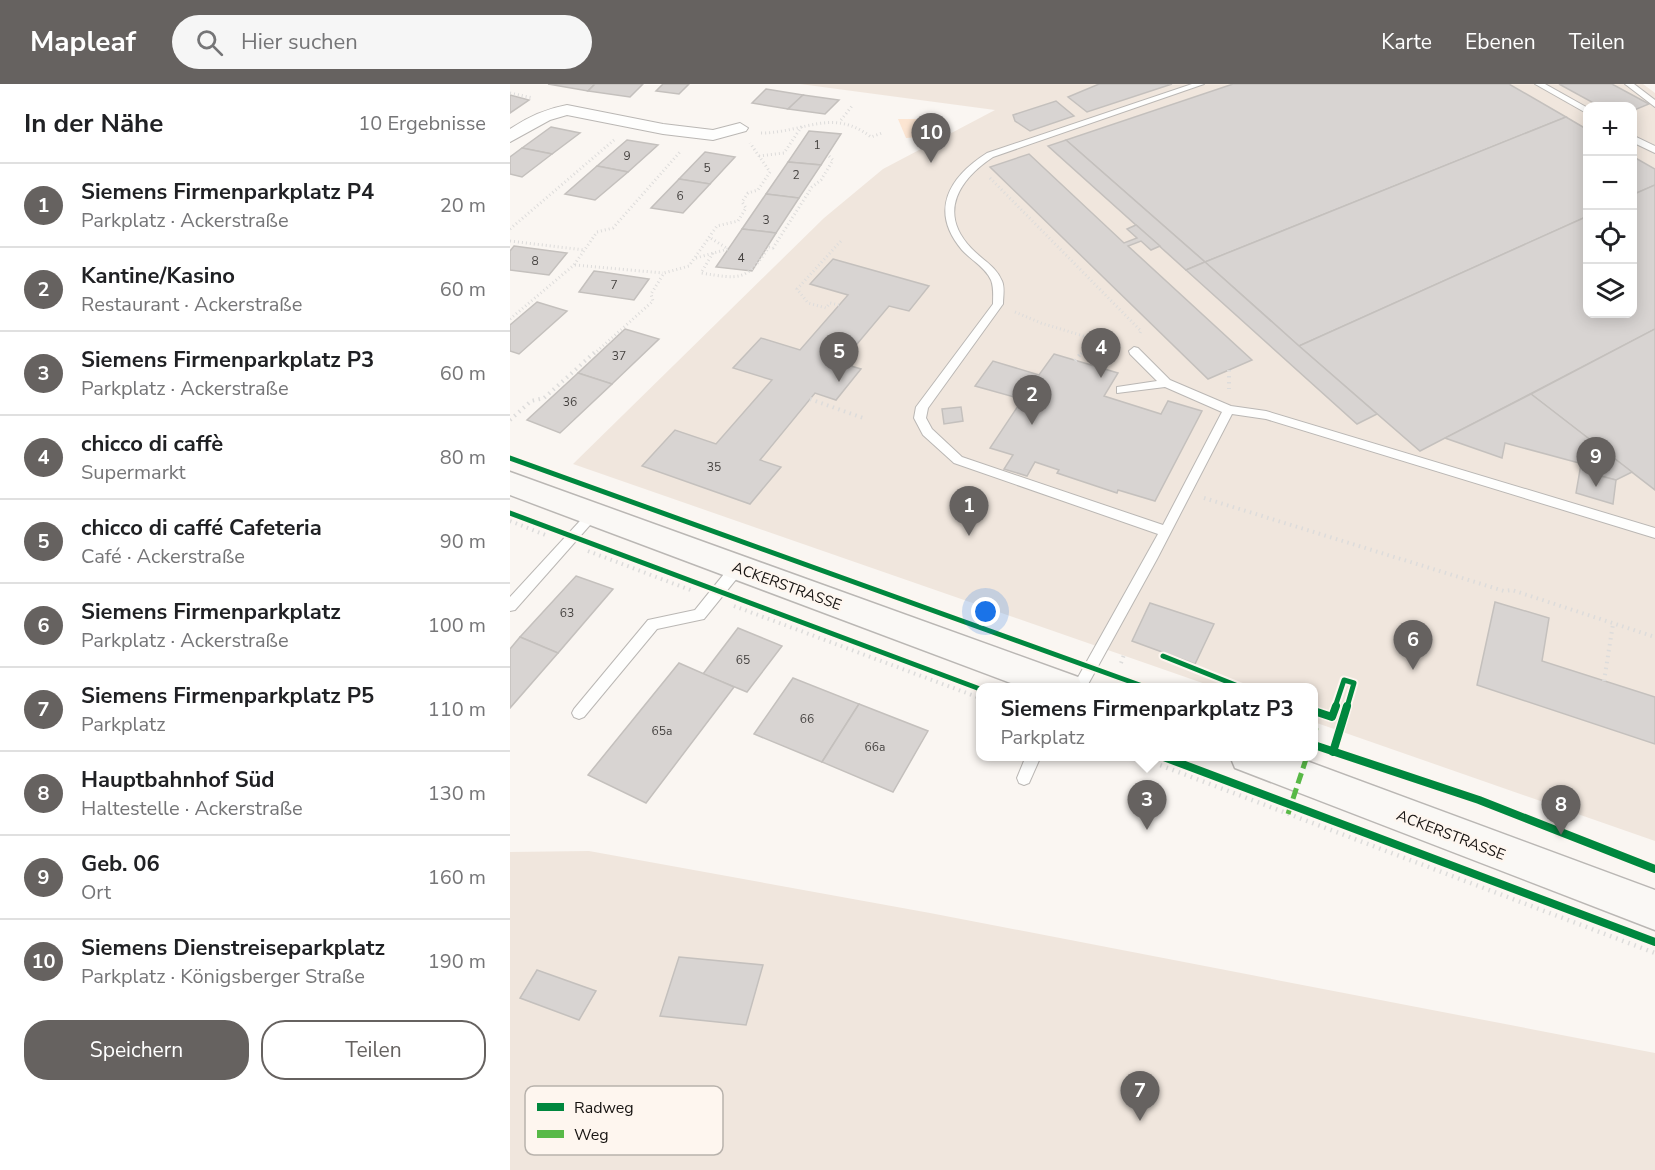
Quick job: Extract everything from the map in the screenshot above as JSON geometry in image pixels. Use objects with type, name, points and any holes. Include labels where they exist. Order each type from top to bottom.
[{"type":"street","points":[[510,137],[536,118],[551,112],[567,111],[633,124],[713,135],[740,128]]},
{"type":"street","name":"ACKERSTRASSE","points":[[510,483],[1055,683]]},
{"type":"street","name":"ACKERSTRASSE","points":[[1261,761],[1655,910]]},
{"type":"lane","points":[[1165,531],[958,460],[927,432],[920,418],[922,407],[998,304],[998,284],[987,268],[965,248],[950,225],[950,200],[959,179],[976,163],[990,155],[1200,84]]},
{"type":"lane","points":[[1539,84],[1583,110]]},
{"type":"lane","points":[[1629,84],[1655,104]]},
{"type":"lane","points":[[1637,141],[1655,150]]},
{"type":"lane","points":[[1134,351],[1166,384],[1229,410],[1266,415],[1655,533]]},
{"type":"lane","points":[[1121,390],[1166,384]]},
{"type":"lane","points":[[1081,683],[1187,493],[1229,410]]},
{"type":"lane","points":[[510,606],[576,542],[594,513]]},
{"type":"lane","points":[[579,713],[653,624],[699,615],[737,568]]},
{"type":"lane","points":[[1024,778],[1032,761]]},
{"type":"path","points":[[841,120],[852,106]]},
{"type":"path","points":[[740,128],[764,134],[841,120],[858,124],[871,136],[882,133]]},
{"type":"path","points":[[510,229],[633,124]]},
{"type":"path","points":[[759,156],[784,153],[802,126]]},
{"type":"path","points":[[574,264],[664,273],[689,266],[717,226],[738,221],[746,208],[742,202],[748,193],[758,190],[770,172],[740,128]]},
{"type":"path","points":[[510,319],[574,264],[597,232],[613,228],[696,133]]},
{"type":"path","points":[[713,253],[701,273],[741,278],[753,273],[812,187],[821,180],[833,160],[828,155]]},
{"type":"path","points":[[976,163],[1141,331],[1134,351],[1041,323],[998,304]]},
{"type":"path","points":[[807,186],[812,187]]},
{"type":"path","points":[[790,211],[796,212]]},
{"type":"path","points":[[510,221],[517,223]]},
{"type":"path","points":[[695,258],[728,249],[709,237]]},
{"type":"path","points":[[510,241],[584,250]]},
{"type":"path","points":[[839,305],[830,303],[826,308],[808,303],[797,289],[841,241]]},
{"type":"path","points":[[510,420],[531,401],[544,398],[653,301],[651,294],[664,273]]},
{"type":"path","points":[[1075,361],[1092,339]]},
{"type":"path","points":[[810,399],[863,417]]},
{"type":"path","points":[[1187,493],[1504,591],[1541,599],[1655,637]]},
{"type":"path","points":[[510,513],[713,599],[976,696]]},
{"type":"path","points":[[510,521],[554,538]]},
{"type":"path","points":[[576,542],[630,558]]},
{"type":"path","points":[[1604,681],[1613,624]]},
{"type":"path","points":[[1089,666],[1112,674],[1120,663]]},
{"type":"path","points":[[970,685],[976,687]]},
{"type":"path","points":[[1149,761],[1655,953]]},
{"type":"shaded area","points":[[800,84],[1643,84],[1655,93],[1655,841],[1318,723],[1318,683],[1203,683],[573,464],[824,218],[883,169],[995,110]]},
{"type":"shaded area","points":[[898,119],[937,119],[935,136],[906,138]]},
{"type":"shaded area","points":[[589,851],[930,913],[1655,1053],[1655,1170],[510,1170],[510,852]]},
{"type":"building","points":[[548,84],[595,84],[588,91]]},
{"type":"building","points":[[595,84],[643,84],[630,97],[588,91]]},
{"type":"building","points":[[663,84],[689,84],[679,94],[656,91]]},
{"type":"building","points":[[1099,84],[1172,84],[1087,112],[1068,97]]},
{"type":"building","points":[[1233,84],[1509,84],[1566,117],[1205,262],[1066,140]]},
{"type":"building","points":[[1559,84],[1612,84],[1649,104],[1637,109],[1637,102],[1592,102]]},
{"type":"building","points":[[766,89],[803,95],[788,109],[752,103]]},
{"type":"building","points":[[510,95],[529,100],[510,113]]},
{"type":"building","points":[[803,95],[839,100],[825,114],[788,109]]},
{"type":"building","points":[[1056,101],[1074,116],[1030,131],[1015,121],[1013,115]]},
{"type":"building","points":[[1566,117],[1583,127],[1583,218],[1299,346],[1205,262]]},
{"type":"building","points":[[551,127],[580,133],[552,154],[522,148]]},
{"type":"building","points":[[809,131],[841,134],[821,165],[788,162]]},
{"type":"building","points":[[627,140],[658,145],[628,172],[597,166]]},
{"type":"building","points":[[1066,140],[1205,262],[1186,270],[1048,146]]},
{"type":"building","points":[[522,148],[552,154],[522,177],[510,174],[510,157]]},
{"type":"building","points":[[705,152],[735,157],[710,184],[679,179]]},
{"type":"building","points":[[1029,154],[1124,243],[1137,238],[1127,229],[1136,225],[1160,246],[1151,250],[1141,241],[1128,246],[1252,360],[1208,379],[990,167]]},
{"type":"building","points":[[1637,159],[1655,169],[1655,185],[1637,193]]},
{"type":"building","points":[[788,162],[821,165],[799,198],[766,194]]},
{"type":"building","points":[[597,166],[628,172],[595,200],[565,194]]},
{"type":"building","points":[[679,179],[710,184],[683,213],[651,208]]},
{"type":"building","points":[[1655,185],[1655,329],[1420,451],[1299,346],[1583,218],[1583,318],[1637,318],[1637,193]]},
{"type":"building","points":[[766,194],[799,198],[776,233],[742,229]]},
{"type":"building","points":[[742,229],[776,233],[752,271],[716,267]]},
{"type":"building","points":[[514,246],[567,253],[549,275],[510,270],[510,251]]},
{"type":"building","points":[[833,259],[929,286],[909,311],[889,306],[841,363],[861,369],[836,400],[815,393],[760,460],[781,467],[750,504],[642,466],[675,430],[716,444],[772,380],[733,368],[761,338],[800,350],[848,295],[810,284]]},
{"type":"building","points":[[1205,262],[1377,414],[1357,424],[1186,270]]},
{"type":"building","points":[[594,271],[649,279],[634,300],[579,292]]},
{"type":"building","points":[[537,302],[567,311],[519,354],[510,351],[510,325]]},
{"type":"building","points":[[625,329],[659,339],[612,384],[578,373]]},
{"type":"building","points":[[1655,329],[1655,490],[1531,394]]},
{"type":"building","points":[[1054,354],[1118,373],[1104,396],[1161,414],[1168,401],[1202,411],[1155,501],[1118,490],[1117,493],[1057,473],[1059,470],[1035,462],[1027,476],[1004,469],[1013,455],[990,448],[1028,391],[1020,388],[1014,397],[975,386],[993,361],[1039,375]]},
{"type":"building","points":[[578,373],[612,384],[560,433],[527,420]]},
{"type":"building","points":[[1531,394],[1632,472],[1616,480],[1593,474],[1594,467],[1505,443],[1502,458],[1445,438]]},
{"type":"building","points":[[961,407],[963,421],[944,424],[942,409]]},
{"type":"building","points":[[1581,464],[1594,467],[1593,474],[1616,480],[1613,504],[1576,493]]},
{"type":"building","points":[[576,576],[613,589],[558,653],[520,637]]},
{"type":"building","points":[[1495,602],[1549,618],[1542,661],[1655,697],[1655,744],[1477,685]]},
{"type":"building","points":[[1150,603],[1214,624],[1195,664],[1132,641]]},
{"type":"building","points":[[738,628],[782,646],[747,692],[703,674]]},
{"type":"building","points":[[520,637],[558,653],[510,708],[510,649]]},
{"type":"building","points":[[679,663],[734,687],[646,803],[588,775]]},
{"type":"building","points":[[793,678],[859,704],[822,762],[754,734]]},
{"type":"building","points":[[859,704],[928,731],[893,792],[822,762]]},
{"type":"building","points":[[679,957],[763,965],[746,1025],[660,1016]]},
{"type":"building","points":[[537,970],[596,991],[579,1020],[520,998]]},
{"type":"marked path","points":[[1288,814],[1305,761]]},
{"type":"cycle path","points":[[510,458],[1134,683]]},
{"type":"cycle path","points":[[510,513],[976,688]]},
{"type":"cycle path","points":[[1163,656],[1230,683]]},
{"type":"cycle path","points":[[1318,712],[1332,717],[1344,680],[1354,683],[1333,752]]},
{"type":"cycle path","points":[[1318,746],[1479,800],[1655,869]]},
{"type":"cycle path","points":[[1174,761],[1655,942]]},
{"type":"place","name":"Siemens Dienstreiseparkplatz","points":[[931,163]]},
{"type":"place","name":"chicco di caffè","points":[[1101,378]]},
{"type":"place","name":"chicco di caffé Cafeteria","points":[[839,382]]},
{"type":"place","name":"Kantine/Kasino","points":[[1032,425]]},
{"type":"place","name":"Geb. 06","points":[[1596,487]]},
{"type":"place","name":"Siemens Firmenparkplatz P4","points":[[969,536]]},
{"type":"place","name":"Siemens Firmenparkplatz","points":[[1413,670]]},
{"type":"place","name":"Siemens Firmenparkplatz P3","points":[[1147,830]]},
{"type":"place","name":"Hauptbahnhof Süd","points":[[1561,835]]},
{"type":"place","name":"Siemens Firmenparkplatz P5","points":[[1140,1121]]}]
